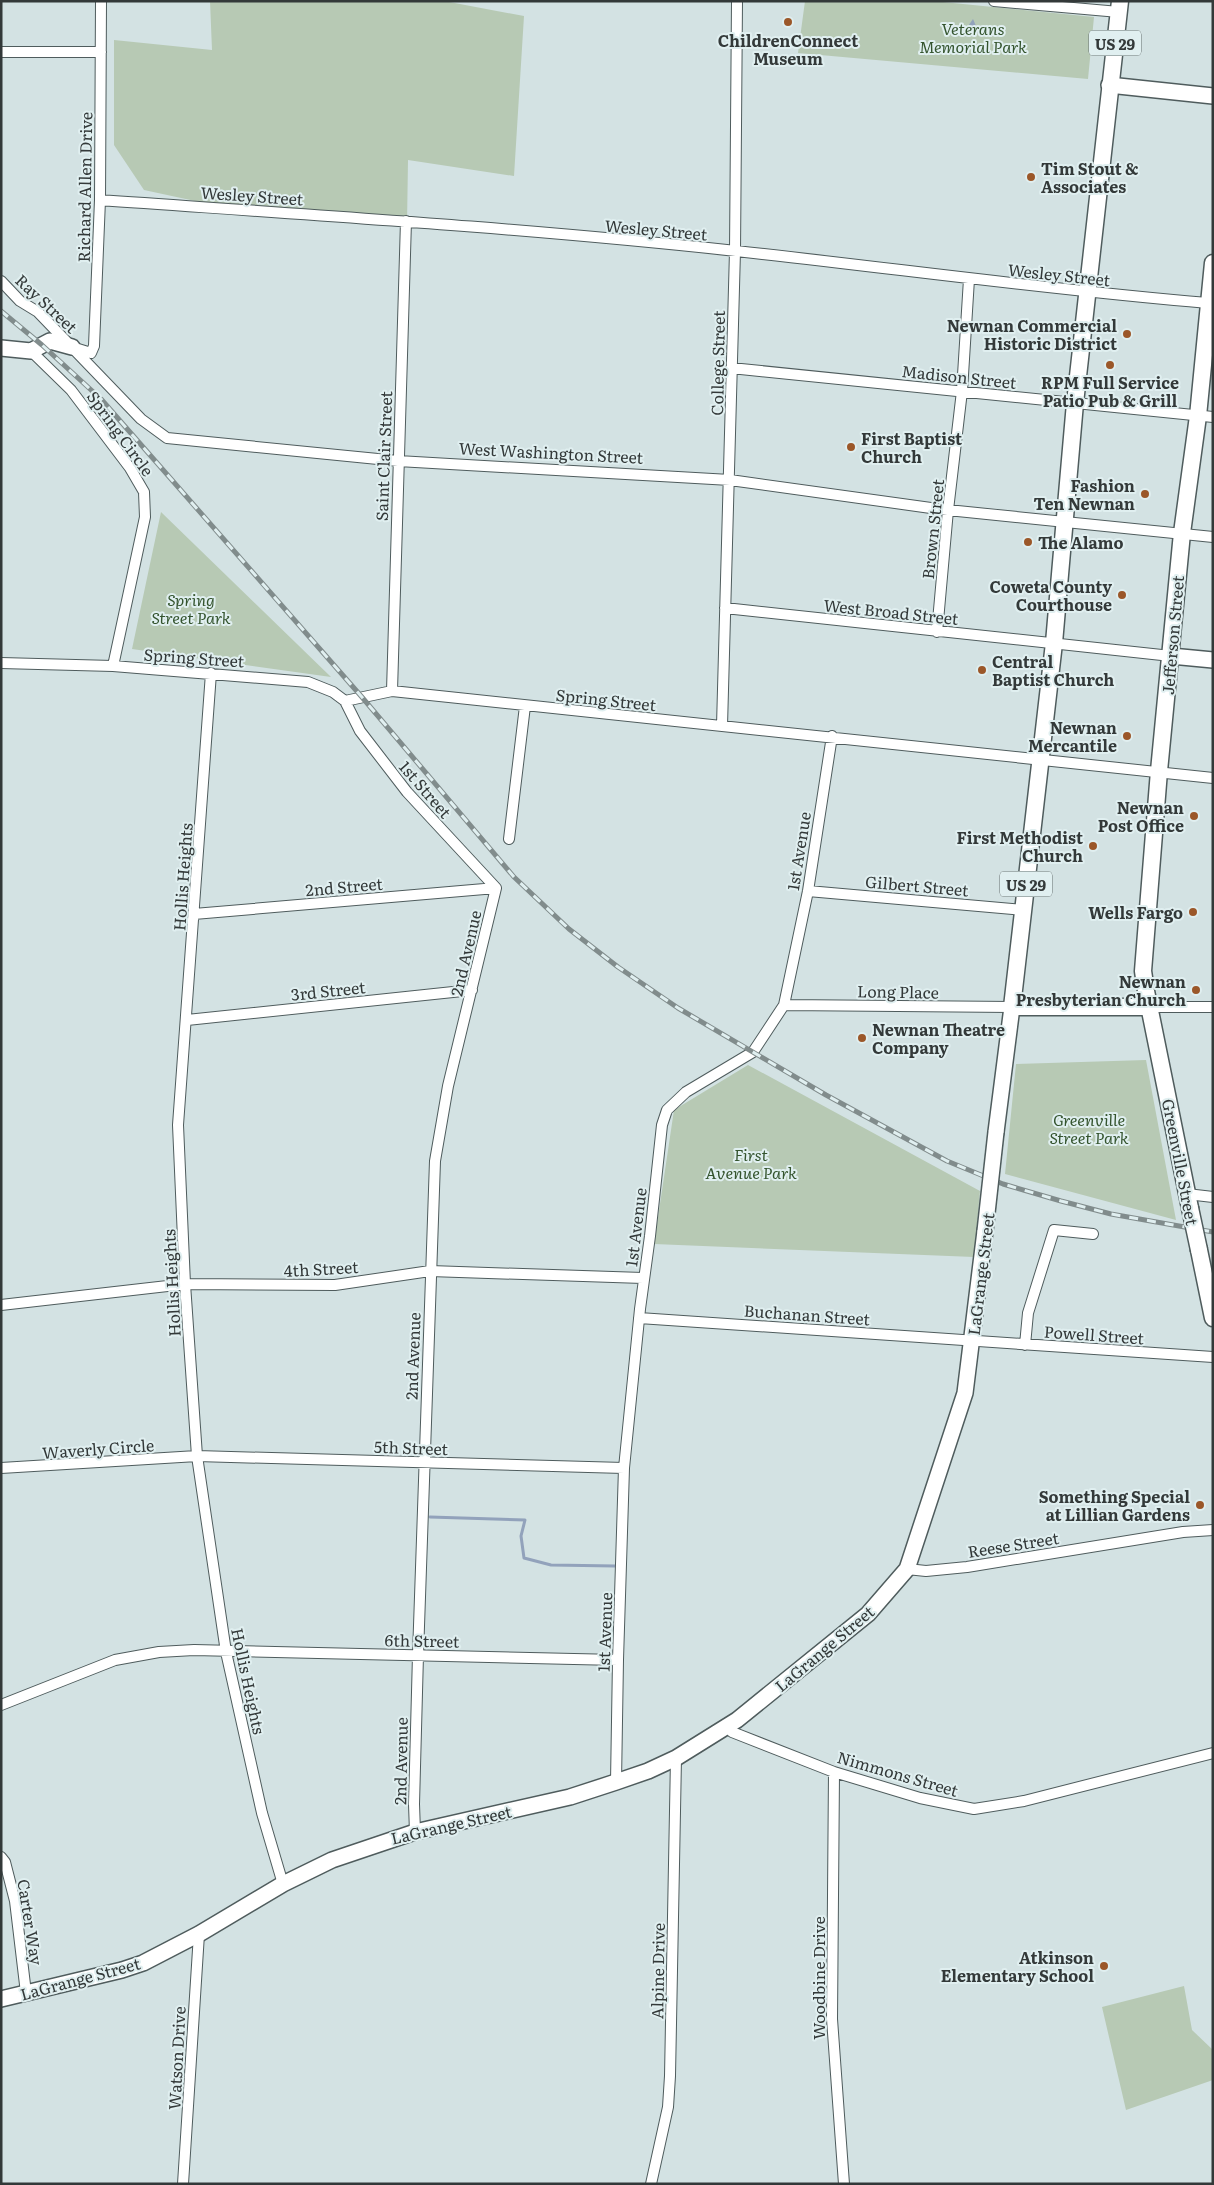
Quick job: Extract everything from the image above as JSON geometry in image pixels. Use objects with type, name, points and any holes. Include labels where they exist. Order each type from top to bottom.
[{"type":"main road","name":"US 29","points":[[1054,642],[1075,403],[1119,6]]},
{"type":"main road","name":"Jefferson Street","points":[[1150,1006],[1144,971],[1159,771],[1182,533],[1206,417],[1208,303],[1213,263]]},
{"type":"main road","name":"LaGrange Street","points":[[1012,1008],[1054,642]]},
{"type":"main road","points":[[1131,1007],[1137,997],[1144,971]]},
{"type":"main road","points":[[1012,1008],[1150,1006]]},
{"type":"main road","name":"Greenville Street","points":[[1150,1006],[1213,1318]]},
{"type":"street","name":"Richard Allen Drive","points":[[72,347],[90,353],[94,346],[100,200],[101,1]]},
{"type":"street","name":"College Street","points":[[722,726],[735,251],[737,1]]},
{"type":"street","points":[[994,1],[1119,6]]},
{"type":"street","points":[[1,52],[101,52]]},
{"type":"street","points":[[1109,85],[1213,96]]},
{"type":"street","name":"Wesley Street","points":[[100,200],[406,221],[735,251],[968,279],[1208,303]]},
{"type":"street","name":"Saint Clair Street","points":[[392,690],[406,221]]},
{"type":"street","name":"Brown Street","points":[[937,632],[948,510],[962,391],[968,279]]},
{"type":"street","name":"Ray Street","points":[[1,281],[20,301],[38,312],[72,347]]},
{"type":"street","points":[[1,348],[31,351],[50,341],[72,347]]},
{"type":"street","name":"West Washington Street","points":[[72,347],[141,419],[167,438],[398,461],[730,480],[948,510],[1213,537]]},
{"type":"street","name":"Spring Circle","points":[[31,351],[71,390],[130,468],[144,492],[145,518],[113,666]]},
{"type":"street","name":"Madison Street","points":[[731,368],[1206,417]]},
{"type":"street","name":"West Broad Street","points":[[725,608],[1171,656]]},
{"type":"street","points":[[1171,656],[1213,660]]},
{"type":"street","name":"Spring Street","points":[[1,663],[113,666],[308,682],[333,692],[345,701],[392,690],[525,706],[832,736],[1213,778]]},
{"type":"street","name":"Hollis Heights","points":[[211,673],[178,1125],[185,1284],[197,1456],[226,1652],[262,1813],[283,1884]]},
{"type":"street","name":"1st Street","points":[[345,701],[360,731],[407,792],[496,888]]},
{"type":"street","points":[[508,838],[525,706]]},
{"type":"street","name":"1st Avenue","points":[[616,1782],[624,1468],[643,1278],[650,1236],[662,1125],[667,1110],[686,1092],[753,1052],[784,1005],[808,891],[832,736]]},
{"type":"street","name":"2nd Street","points":[[194,914],[496,888]]},
{"type":"street","name":"2nd Avenue","points":[[415,1832],[418,1655],[435,1161],[448,1086],[496,888]]},
{"type":"street","name":"Gilbert Street","points":[[808,891],[1023,910]]},
{"type":"street","name":"3rd Street","points":[[187,1020],[472,990]]},
{"type":"street","name":"Long Place","points":[[784,1005],[1012,1008]]},
{"type":"street","points":[[1150,1006],[1213,1007]]},
{"type":"street","name":"LaGrange Street","points":[[1,1999],[143,1963],[199,1934],[283,1884],[332,1860],[415,1832],[570,1797],[648,1771],[676,1758],[727,1726],[868,1614],[907,1569],[965,1393],[1012,1008]]},
{"type":"street","points":[[1188,1201],[1213,1197]]},
{"type":"street","points":[[1025,1345],[1028,1313],[1054,1230],[1093,1234]]},
{"type":"street","name":"4th Street","points":[[1,1304],[185,1284],[334,1285],[430,1271],[643,1278]]},
{"type":"street","name":"Buchanan Street","points":[[639,1318],[972,1342]]},
{"type":"street","name":"Powell Street","points":[[972,1342],[1213,1357]]},
{"type":"street","name":"5th Street","points":[[197,1456],[624,1468]]},
{"type":"street","name":"Waverly Circle","points":[[1,1468],[197,1456]]},
{"type":"street","name":"Reese Street","points":[[907,1569],[926,1571],[967,1567],[1183,1532],[1213,1530]]},
{"type":"street","points":[[1,1705],[114,1660],[159,1652],[194,1650],[226,1652]]},
{"type":"street","name":"6th Street","points":[[226,1652],[618,1660]]},
{"type":"street","name":"Nimmons Street","points":[[727,1726],[732,1732],[834,1772],[920,1798],[974,1809],[1024,1801],[1213,1753]]},
{"type":"street","name":"Alpine Drive","points":[[651,2184],[668,2107],[670,2076],[676,1758]]},
{"type":"street","name":"Woodbine Drive","points":[[834,1772],[832,2019],[844,2184]]},
{"type":"street","name":"Carter Way","points":[[1,1857],[5,1862],[15,1901],[26,1993]]},
{"type":"street","name":"Watson Drive","points":[[183,2184],[199,1934]]},
{"type":"green space","points":[[210,1],[444,1],[524,16],[514,176],[408,160],[407,224],[209,204],[144,190],[114,145],[114,40],[212,50]]},
{"type":"green space","name":"Veterans Memorial Park","points":[[805,1],[933,1],[1094,17],[1088,79],[798,53]]},
{"type":"green space","name":"Spring Street Park","points":[[161,512],[331,677],[132,649]]},
{"type":"green space","name":"Greenville Street Park","points":[[1146,1060],[1176,1220],[1005,1174],[1016,1064]]},
{"type":"green space","name":"First Avenue Park","points":[[748,1065],[980,1191],[974,1257],[654,1244],[674,1110]]},
{"type":"green space","points":[[1184,1986],[1192,2030],[1213,2050],[1213,2080],[1126,2110],[1102,2007]]},
{"type":"water","points":[[973,19],[979,33],[964,32]]},
{"type":"waterway","points":[[430,1517],[525,1520],[521,1536],[524,1558],[551,1565],[615,1566]]},
{"type":"railway","points":[[1,311],[42,345],[101,399],[361,696],[514,877],[569,929],[618,967],[678,1008],[826,1095],[947,1161],[1003,1184],[1061,1201],[1111,1214],[1213,1232]]},
{"type":"place","name":"ChildrenConnect Museum","points":[[788,22]]},
{"type":"place","name":"Tim Stout & Associates","points":[[1031,177]]},
{"type":"place","name":"Newnan Commercial Historic District","points":[[1127,334]]},
{"type":"place","name":"RPM Full Service Patio Pub & Grill","points":[[1110,365]]},
{"type":"place","name":"First Baptist Church","points":[[851,447]]},
{"type":"place","name":"Fashion Ten Newnan","points":[[1145,494]]},
{"type":"place","name":"The Alamo","points":[[1028,542]]},
{"type":"place","name":"Coweta County Courthouse","points":[[1122,595]]},
{"type":"place","name":"Central Baptist Church","points":[[982,670]]},
{"type":"place","name":"Newnan Mercantile","points":[[1127,736]]},
{"type":"place","name":"Newnan Post Office","points":[[1194,816]]},
{"type":"place","name":"First Methodist Church","points":[[1093,846]]},
{"type":"place","name":"Wells Fargo","points":[[1193,912]]},
{"type":"place","name":"Newnan Presbyterian Church","points":[[1196,990]]},
{"type":"place","name":"Newnan Theatre Company","points":[[862,1038]]},
{"type":"place","name":"Something Special at Lillian Gardens","points":[[1200,1505]]},
{"type":"place","name":"Atkinson Elementary School","points":[[1104,1966]]}]
